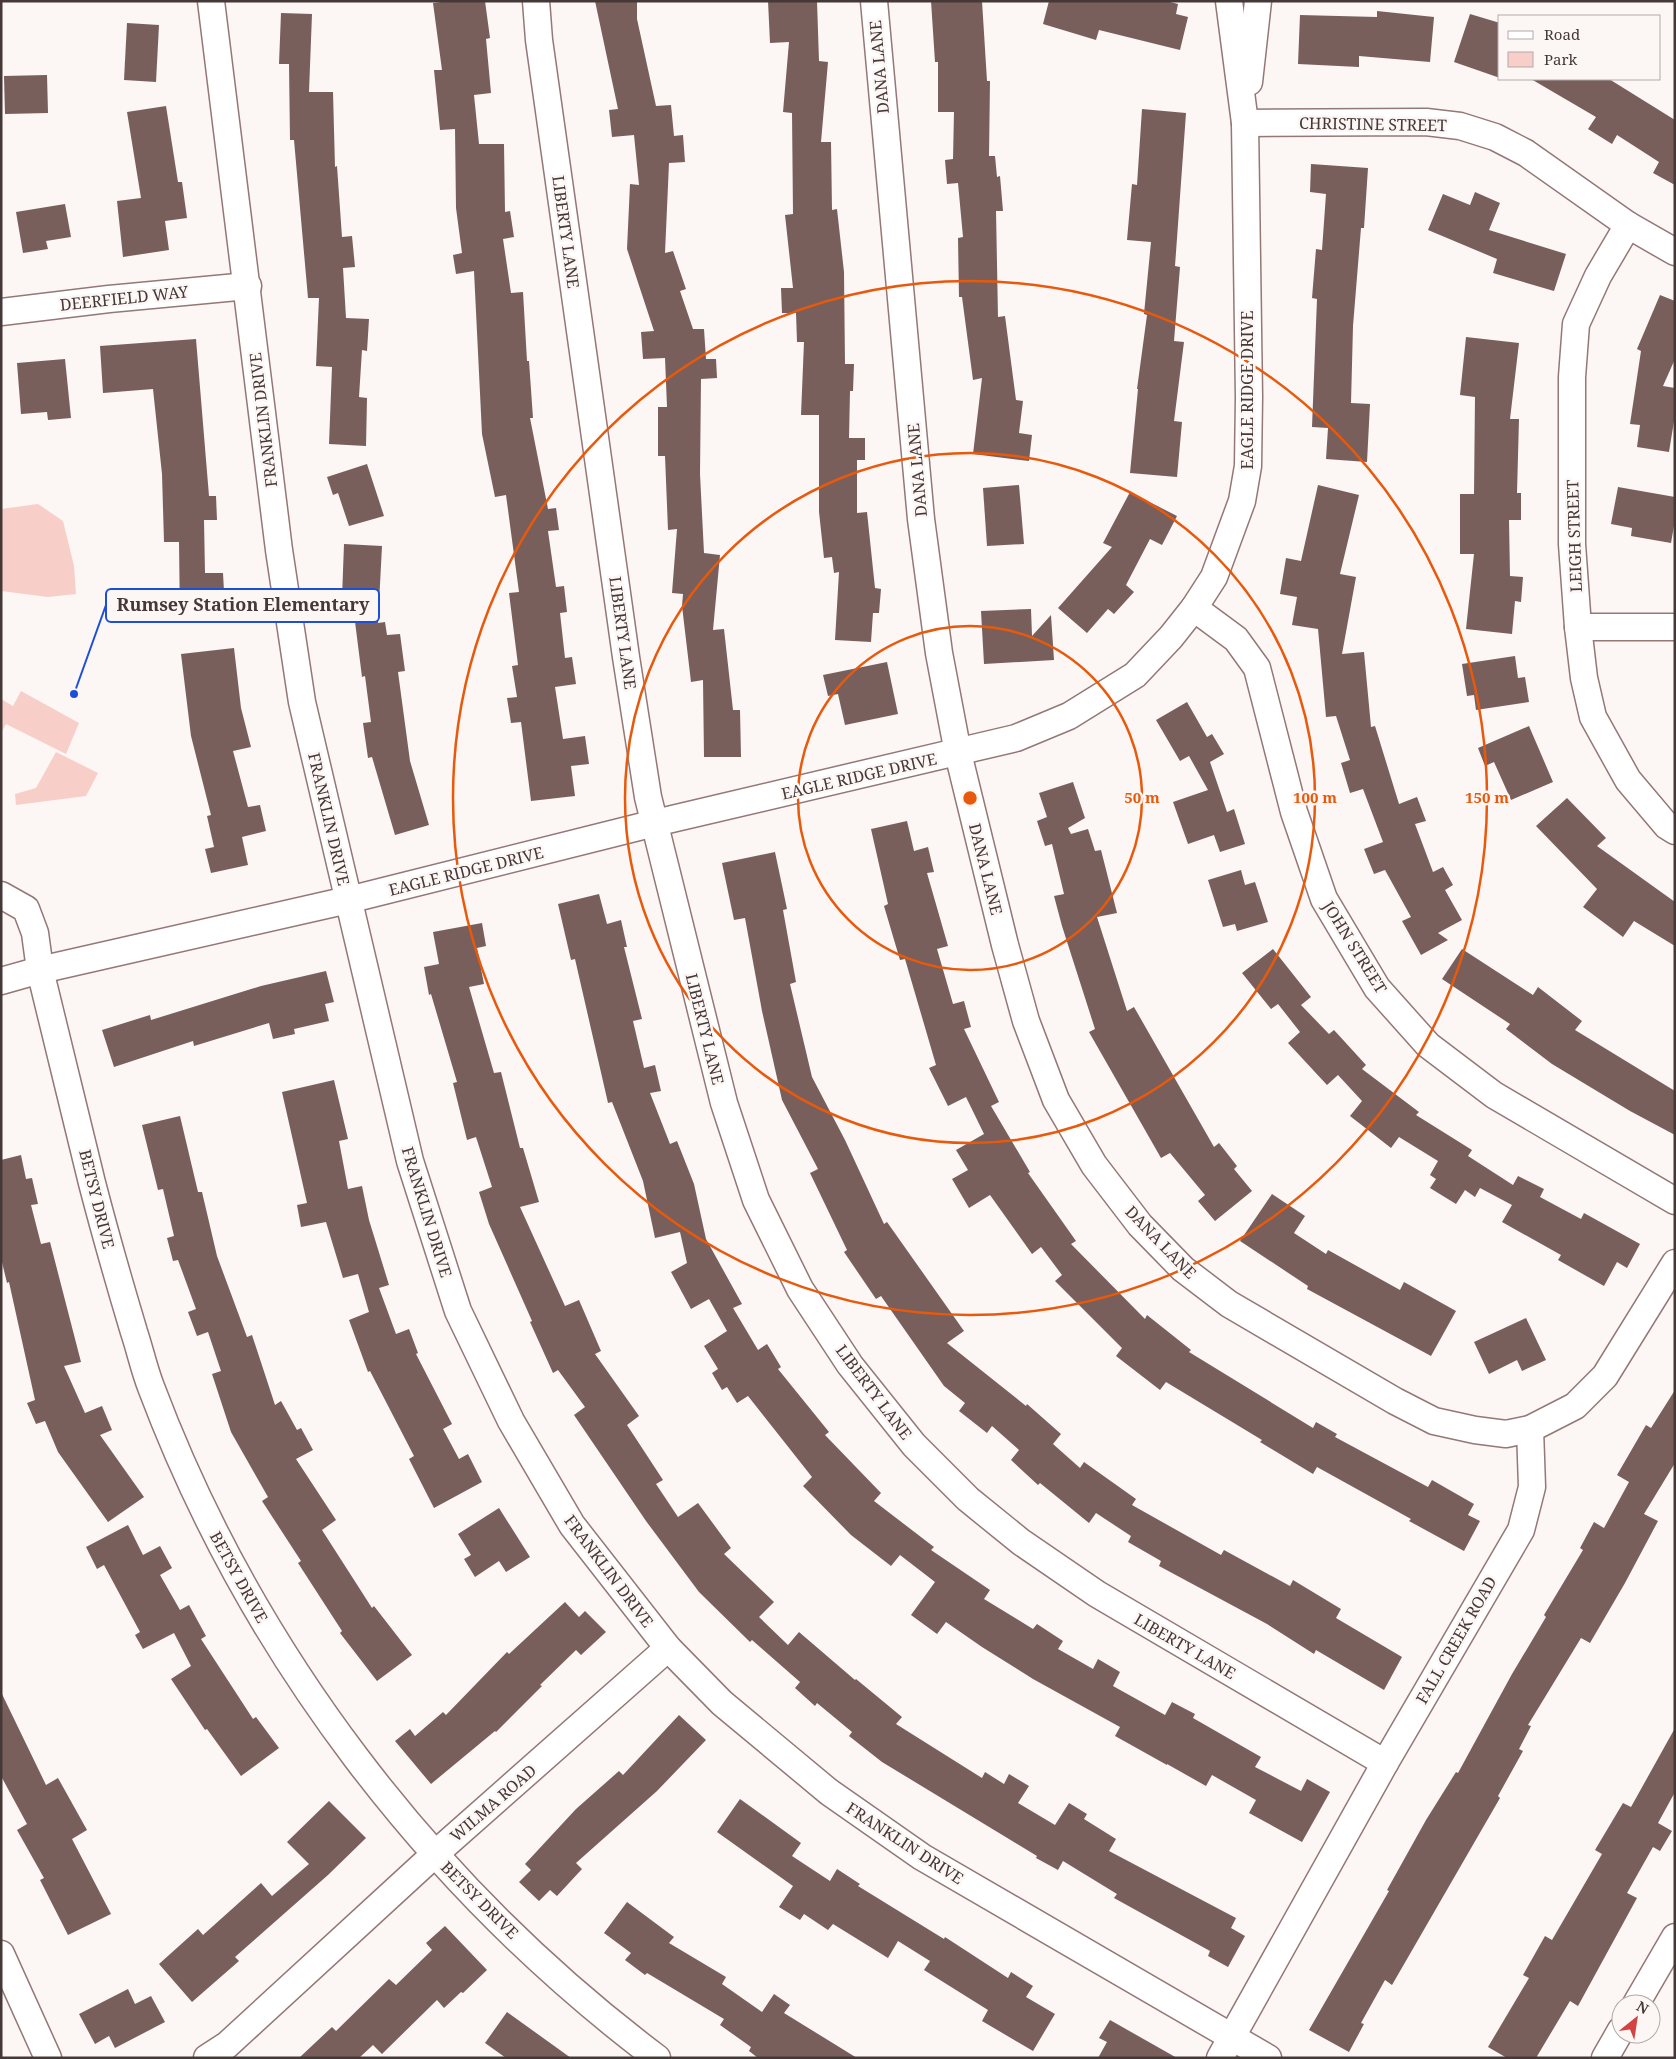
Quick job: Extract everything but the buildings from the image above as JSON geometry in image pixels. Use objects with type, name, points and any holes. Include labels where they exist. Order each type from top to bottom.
[{"type":"street","name":"FRANKLIN DRIVE","points":[[211,1],[248,286],[279,550],[302,702],[410,1161],[458,1311],[511,1421],[572,1525],[668,1648],[722,1703],[829,1792],[922,1857],[1226,2047],[1268,2058]]},
{"type":"street","name":"LIBERTY LANE","points":[[536,1],[539,40],[626,657],[648,797],[724,1103],[756,1200],[800,1289],[850,1365],[914,1445],[968,1499],[1021,1542],[1096,1594],[1385,1763]]},
{"type":"street","name":"DANA LANE","points":[[874,1],[921,519],[939,654],[958,753],[1005,945],[1026,1021],[1052,1091],[1094,1165],[1140,1225],[1183,1269],[1229,1304],[1395,1401],[1434,1421],[1506,1434],[1530,1429]]},
{"type":"street","name":"EAGLE RIDGE DRIVE","points":[[1229,1],[1245,123]]},
{"type":"street","name":"EAGLE RIDGE DRIVE","points":[[1,981],[40,970],[348,900],[655,823],[1016,738],[1069,716],[1135,675],[1171,637],[1194,608],[1214,577],[1234,528],[1242,501],[1248,466],[1245,123],[1258,1]]},
{"type":"street","name":"CHRISTINE STREET","points":[[1245,123],[1426,122],[1460,126],[1495,137],[1526,153],[1628,225],[1675,252]]},
{"type":"street","name":"LEIGH STREET","points":[[1628,225],[1598,276],[1576,324],[1572,377],[1572,544],[1578,627],[1584,678],[1593,717],[1628,780],[1667,826],[1675,831]]},
{"type":"street","name":"DEERFIELD WAY","points":[[1,312],[109,299],[248,286]]},
{"type":"street","name":"JOHN STREET","points":[[1194,608],[1236,639],[1257,668],[1294,812],[1324,899],[1377,988],[1428,1045],[1494,1095],[1675,1202]]},
{"type":"street","points":[[1578,627],[1675,627]]},
{"type":"street","name":"BETSY DRIVE","points":[[1,895],[26,909],[35,933],[40,970],[114,1267],[151,1386],[211,1528],[290,1666],[363,1767],[435,1854],[502,1924],[612,2024],[656,2058]]},
{"type":"street","points":[[1530,1429],[1576,1406],[1605,1376],[1675,1263]]},
{"type":"street","name":"FALL CREEK ROAD","points":[[1226,2047],[1385,1763],[1520,1530],[1532,1487],[1530,1429]]},
{"type":"street","name":"WILMA ROAD","points":[[223,2053],[435,1854],[668,1648]]},
{"type":"street","points":[[1642,1994],[1675,1937]]},
{"type":"street","points":[[1,1954],[48,2058]]},
{"type":"street","points":[[1605,2058],[1613,2044]]},
{"type":"green space","points":[[38,504],[63,521],[74,566],[76,594],[48,597],[1,591],[1,509]]},
{"type":"green space","points":[[21,691],[79,723],[66,754],[6,724],[1,733],[1,699],[13,706]]},
{"type":"green space","points":[[56,752],[98,773],[86,796],[16,805],[15,794],[36,788]]},
{"type":"place","name":"Rumsey Station Elementary","points":[[74,694]]}]
